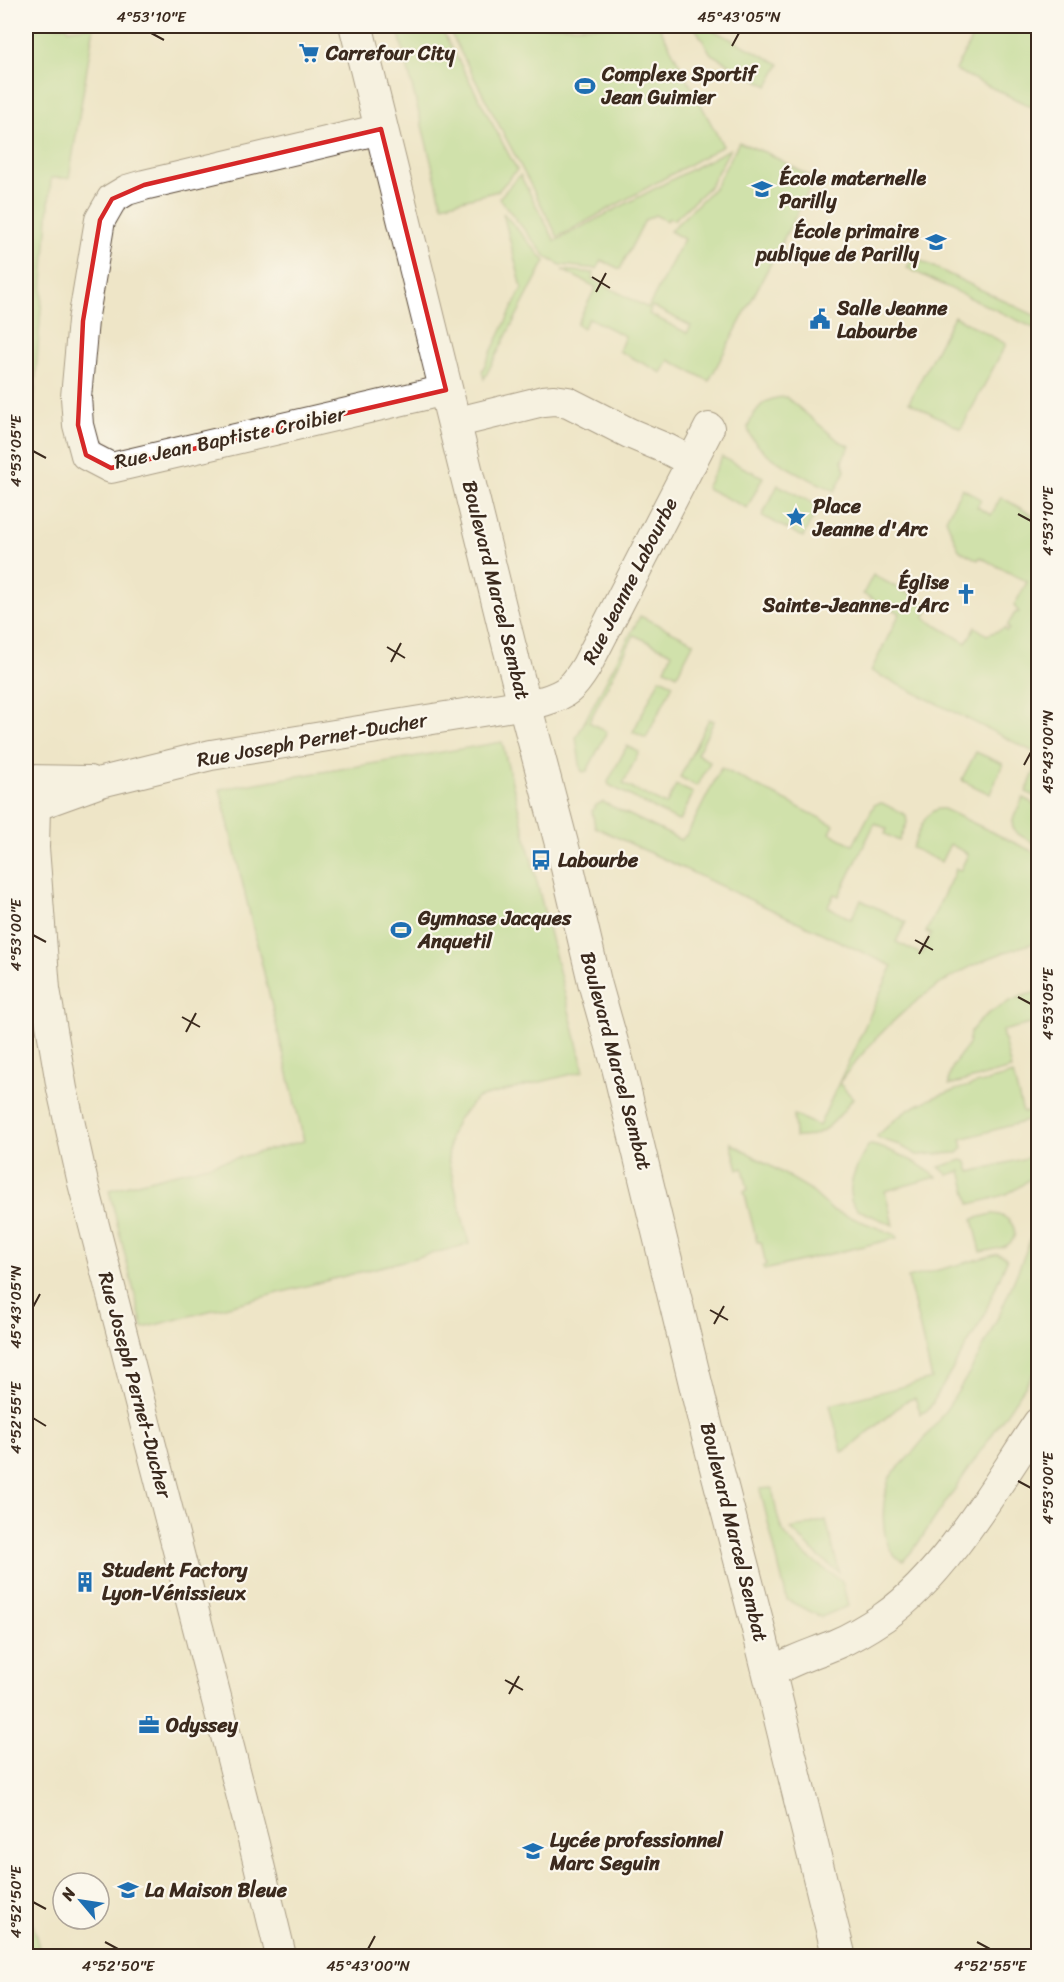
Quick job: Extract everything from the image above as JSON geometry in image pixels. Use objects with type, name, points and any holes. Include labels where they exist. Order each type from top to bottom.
[{"type":"street","name":"Boulevard Marcel Sembat","points":[[356,26],[524,704],[565,857],[595,984],[619,1069],[709,1440],[839,1956]]},
{"type":"street","name":"Rue Jean Baptiste Croibier","points":[[381,129],[144,185],[127,190],[112,199],[100,220],[83,321],[76,397],[78,425],[86,454],[111,468],[446,390]]},
{"type":"street","points":[[454,423],[554,399],[568,402],[692,462]]},
{"type":"street","name":"Rue Jeanne Labourbe","points":[[524,704],[558,697],[575,684],[709,428]]},
{"type":"street","name":"Rue Joseph Pernet-Ducher","points":[[281,1956],[254,1840],[83,1183],[62,1089],[45,989],[29,798],[211,755],[524,704]]},
{"type":"street","points":[[769,1674],[787,1662],[837,1644],[862,1631],[907,1599],[965,1531],[1038,1423]]},
{"type":"highlighted area","points":[[381,129],[446,390],[111,468],[86,455],[78,425],[83,321],[100,220],[112,199],[144,185]]},
{"type":"green space","points":[[26,26],[67,26],[68,29],[94,26],[69,178],[51,178],[32,425],[26,424]]},
{"type":"green space","points":[[397,26],[440,26],[517,170],[498,191],[442,205]]},
{"type":"green space","name":"Complexe Sportif Jean Guimier","points":[[447,26],[659,26],[723,146],[558,237]]},
{"type":"green space","points":[[694,26],[705,26],[780,64],[768,86],[711,54]]},
{"type":"green space","points":[[978,26],[1038,26],[1038,110],[955,70]]},
{"type":"green space","points":[[739,142],[769,154],[815,179],[709,381],[669,360],[662,373],[619,351],[625,336],[589,318],[583,328],[577,324],[596,287],[562,270],[594,273],[592,279],[648,308],[684,239],[670,231],[715,187]],"holes":[[[652,306],[691,326],[687,333],[649,314]]]},
{"type":"green space","points":[[730,149],[710,186],[674,220],[669,218],[667,221],[655,215],[645,220],[620,269],[601,260],[597,269],[561,265],[547,258],[499,198],[520,175],[555,241]]},
{"type":"green space","points":[[503,213],[545,261],[484,379],[482,371],[522,288]]},
{"type":"green space","points":[[913,257],[1038,317],[1038,330],[907,268]]},
{"type":"green space","points":[[954,316],[1006,344],[961,429],[909,402]]},
{"type":"green space","points":[[786,397],[839,441],[850,446],[842,460],[845,471],[835,491],[770,456],[751,437],[748,427],[758,409],[767,401]]},
{"type":"green space","points":[[722,457],[763,477],[747,508],[706,488]]},
{"type":"green space","points":[[778,485],[819,506],[803,537],[762,516]]},
{"type":"green space","points":[[962,488],[981,499],[977,507],[991,515],[1001,497],[1038,518],[1038,623],[1030,641],[1038,645],[1038,754],[871,671],[900,613],[863,594],[873,575],[931,605],[924,618],[966,643],[975,627],[987,635],[1005,628],[1006,631],[1015,613],[1019,612],[1014,606],[1027,582],[980,557],[978,560],[959,550],[946,519]]},
{"type":"green space","points":[[640,616],[694,642],[677,675],[665,669],[672,653],[634,635],[589,722],[607,732],[587,771],[583,772],[576,738]]},
{"type":"green space","points":[[660,678],[673,684],[646,738],[633,732]]},
{"type":"green space","points":[[709,719],[714,721],[697,754],[710,762],[696,786],[680,777]]},
{"type":"green space","name":"Gymnase Jacques Anquetil","points":[[502,742],[584,1071],[477,1098],[458,1119],[450,1137],[448,1159],[469,1244],[143,1328],[109,1190],[304,1141],[220,789]]},
{"type":"green space","points":[[627,746],[639,752],[623,784],[666,805],[676,785],[693,793],[681,819],[678,821],[609,785],[608,782]]},
{"type":"green space","points":[[976,752],[1003,764],[990,794],[962,779]]},
{"type":"green space","points":[[1038,763],[1038,798],[1026,792]]},
{"type":"green space","points":[[721,768],[834,825],[830,833],[853,845],[875,804],[882,803],[906,815],[907,823],[899,841],[885,834],[887,829],[875,823],[839,896],[834,894],[828,907],[851,919],[861,900],[906,922],[896,942],[921,954],[931,934],[926,932],[956,869],[960,871],[968,854],[950,844],[941,862],[912,848],[927,816],[937,809],[944,809],[1038,854],[1038,942],[978,963],[926,994],[902,1013],[859,1057],[839,1083],[853,1098],[829,1126],[814,1135],[795,1137],[794,1115],[819,1126],[892,966],[595,827],[592,811],[596,805],[603,802],[681,840],[688,833]]},
{"type":"green space","points":[[1023,798],[1038,806],[1038,845],[1015,832],[1013,828],[1014,817]]},
{"type":"green space","points":[[1038,992],[1038,1022],[1002,1031],[1011,1069],[949,1085],[951,1070],[967,1046],[971,1031],[977,1024],[1001,1006]]},
{"type":"green space","points":[[1013,1074],[1023,1113],[1038,1109],[1038,1118],[961,1139],[963,1148],[958,1153],[917,1155],[877,1136],[901,1115],[934,1097]]},
{"type":"green space","points":[[731,1143],[808,1188],[832,1210],[896,1235],[897,1238],[764,1270],[763,1266],[766,1265],[761,1242],[757,1242],[744,1191],[748,1190],[743,1168],[738,1169]]},
{"type":"green space","points":[[871,1145],[906,1158],[937,1177],[885,1191],[893,1225],[858,1210],[851,1201],[850,1193],[855,1172],[868,1146]]},
{"type":"green space","points":[[1038,1155],[1038,1171],[1022,1185],[999,1197],[970,1204],[961,1171],[948,1175],[939,1167],[962,1160],[967,1162],[970,1172]]},
{"type":"green space","points":[[992,1214],[1008,1220],[1015,1234],[1010,1243],[1004,1247],[981,1252],[973,1219]]},
{"type":"green space","points":[[1034,1230],[1038,1233],[1038,1367],[914,1549],[903,1561],[889,1546],[885,1534],[885,1496],[891,1475],[916,1449],[958,1392],[992,1329]]},
{"type":"green space","points":[[998,1254],[1007,1260],[982,1320],[929,1409],[921,1414],[915,1398],[906,1401],[842,1452],[830,1405],[932,1379],[908,1278]]},
{"type":"green space","points":[[772,1488],[778,1519],[787,1537],[809,1558],[842,1581],[848,1606],[821,1617],[787,1600],[760,1489]]},
{"type":"green space","points":[[826,1520],[839,1572],[819,1557],[791,1529]]},
{"type":"green space","points":[[26,1896],[41,1956],[26,1956]]},
{"type":"place","name":"Carrefour City","points":[[309,53]]},
{"type":"place","name":"Complexe Sportif Jean Guimier","points":[[585,86]]},
{"type":"place","name":"École maternelle Parilly","points":[[762,189]]},
{"type":"place","name":"École primaire publique de Parilly","points":[[936,242]]},
{"type":"place","name":"Salle Jeanne Labourbe","points":[[820,319]]},
{"type":"place","name":"Place Jeanne d'Arc","points":[[796,517]]},
{"type":"place","name":"Église Sainte-Jeanne-d'Arc","points":[[966,594]]},
{"type":"place","name":"Labourbe","points":[[541,860]]},
{"type":"place","name":"Gymnase Jacques Anquetil","points":[[401,930]]},
{"type":"place","name":"Student Factory Lyon-Vénissieux","points":[[85,1582]]},
{"type":"place","name":"Odyssey","points":[[149,1725]]},
{"type":"place","name":"Lycée professionnel Marc Seguin","points":[[533,1851]]},
{"type":"place","name":"La Maison Bleue","points":[[128,1890]]}]
